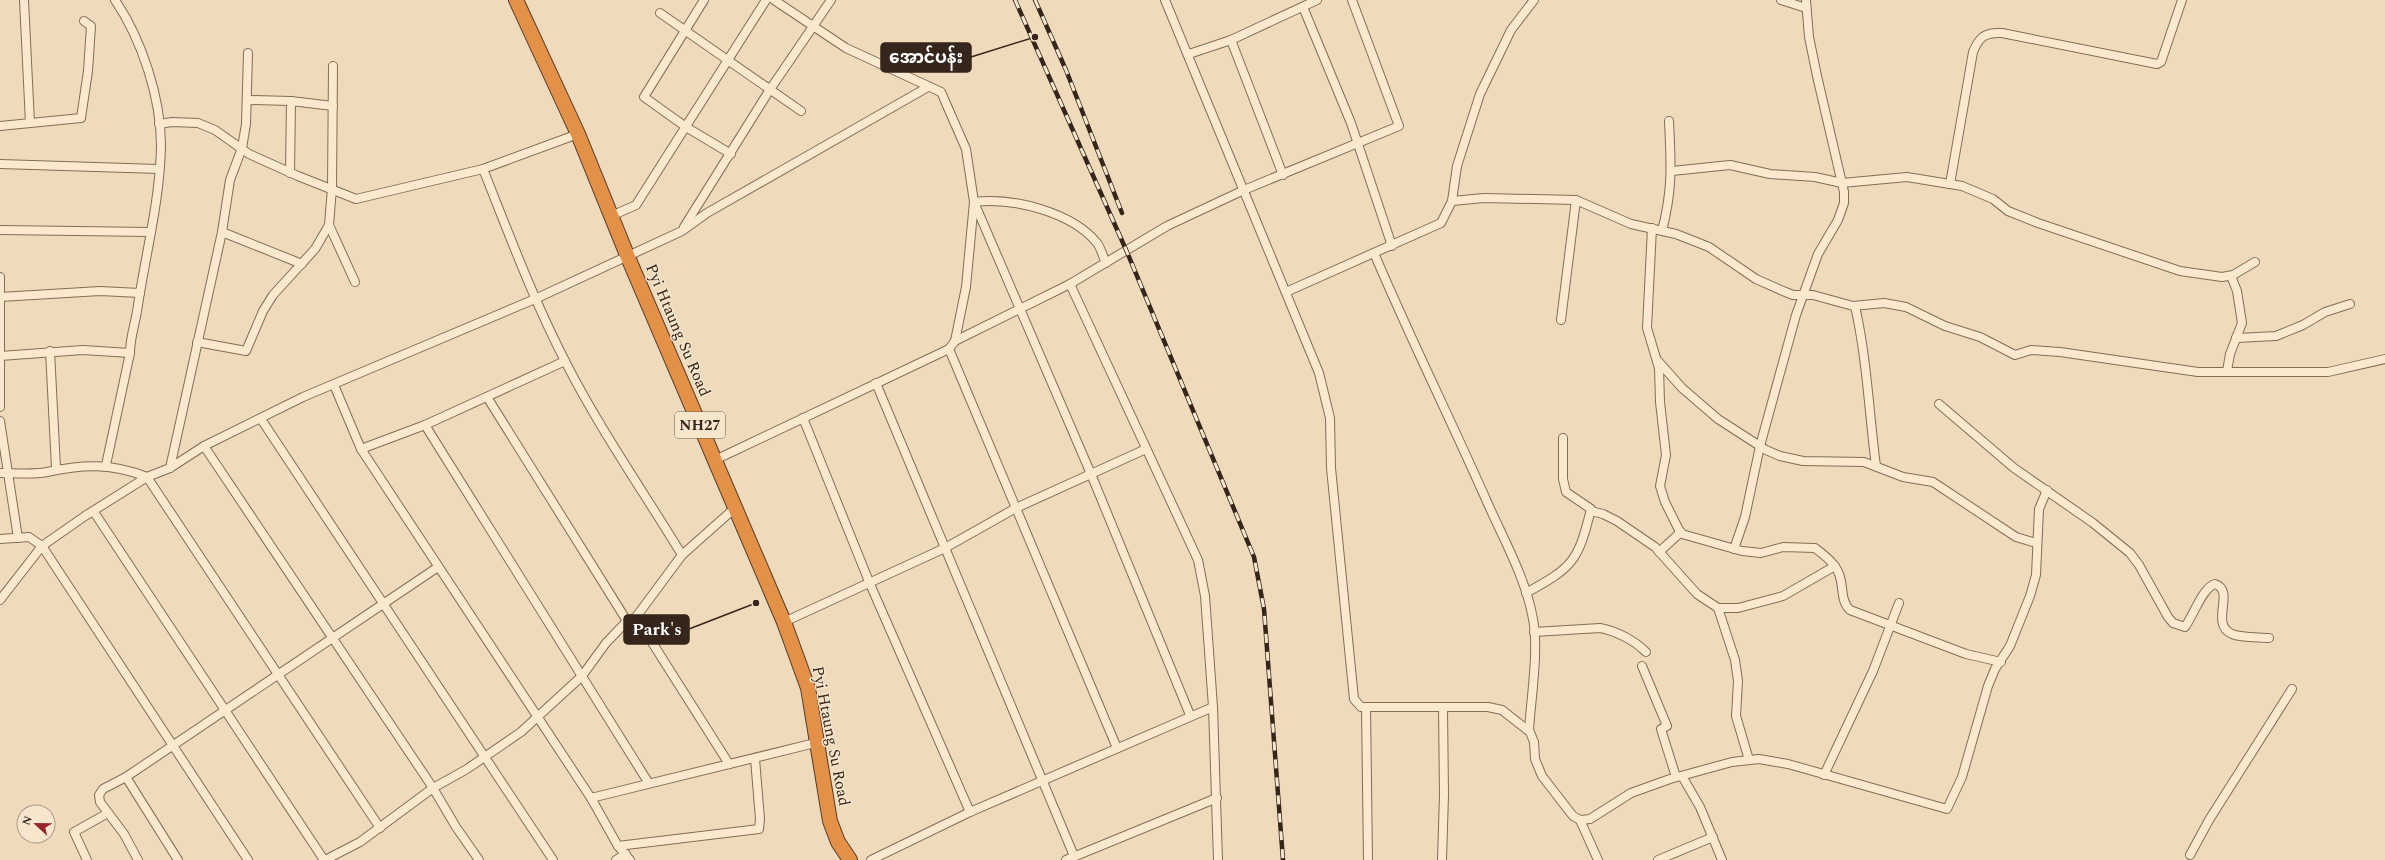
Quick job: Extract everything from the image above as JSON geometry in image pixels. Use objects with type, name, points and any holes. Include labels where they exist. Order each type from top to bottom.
[{"type":"highway","name":"Pyi Htaung Su Road","points":[[516,0],[578,134],[627,255],[784,622],[808,688],[815,742],[830,821],[838,842],[850,860]]},
{"type":"street","points":[[24,0],[30,123]]},
{"type":"street","points":[[106,465],[130,353],[130,337],[140,293],[157,201],[161,145],[154,92],[136,35],[115,0]]},
{"type":"street","points":[[704,0],[644,97],[686,127],[731,154]]},
{"type":"street","points":[[611,216],[636,205],[766,0]]},
{"type":"street","points":[[774,0],[846,48],[941,92],[966,149],[974,202],[966,287],[955,341]]},
{"type":"street","points":[[682,231],[769,91],[831,0]]},
{"type":"street","points":[[1165,0],[1189,54],[1319,373],[1330,418],[1332,468],[1354,699],[1362,707],[1488,707],[1502,710],[1529,730]]},
{"type":"street","points":[[1189,54],[1231,40],[1317,0]]},
{"type":"street","points":[[715,460],[948,349],[955,341],[1021,310],[1070,284],[1167,226],[1244,190],[1399,126],[1352,0]]},
{"type":"street","points":[[1286,292],[1441,223],[1452,201],[1457,166],[1480,94],[1511,30],[1534,0]]},
{"type":"street","points":[[1734,549],[1748,504],[1760,446],[1796,315],[1818,254],[1838,220],[1844,203],[1842,183],[1817,76],[1806,4],[1781,0]]},
{"type":"street","points":[[1950,184],[1972,58],[1977,41],[1982,36],[1991,33],[2002,33],[2157,64],[2161,62],[2182,0]]},
{"type":"street","points":[[1304,7],[1358,144],[1392,246]]},
{"type":"street","points":[[660,13],[685,32],[728,60],[769,91],[801,111]]},
{"type":"street","points":[[0,126],[81,118],[91,26],[84,21]]},
{"type":"street","points":[[1231,40],[1283,175]]},
{"type":"street","points":[[170,468],[222,232],[230,180],[242,148],[249,100],[248,53]]},
{"type":"street","points":[[197,342],[246,351],[263,311],[274,295],[315,249],[329,225],[332,188],[333,66]]},
{"type":"street","points":[[0,600],[42,546],[147,477],[170,468],[204,446],[303,397],[535,299],[627,255],[682,231],[707,213],[928,87]]},
{"type":"street","points":[[249,100],[291,101],[333,106]]},
{"type":"street","points":[[290,173],[291,101]]},
{"type":"street","points":[[1662,231],[1670,200],[1672,171],[1669,121]]},
{"type":"street","points":[[159,124],[172,122],[198,123],[215,130],[249,154],[290,173],[332,188],[356,199],[483,169],[578,134]]},
{"type":"street","points":[[0,161],[0,170]]},
{"type":"street","points":[[0,164],[159,169]]},
{"type":"street","points":[[1672,171],[1730,165],[1770,174],[1815,177],[1842,183],[1906,178],[1950,184],[1962,186],[1993,199],[2008,211],[2038,224],[2180,271],[2222,277],[2231,276],[2255,262]]},
{"type":"street","points":[[483,169],[535,299],[565,361],[588,404],[682,555]]},
{"type":"street","points":[[1452,201],[1484,198],[1576,200],[1631,224],[1652,228],[1709,247],[1756,279],[1793,295],[1813,295],[1855,306],[1884,303],[1906,307],[1945,326],[1980,337],[2015,355],[2031,350],[2060,352],[2198,372],[2328,372],[2385,359]]},
{"type":"street","points":[[974,202],[990,200],[1011,202],[1034,207],[1055,215],[1078,226],[1097,243],[1106,263]]},
{"type":"street","points":[[1561,320],[1576,200]]},
{"type":"street","points":[[974,202],[1091,474],[1190,715]]},
{"type":"street","points":[[329,225],[355,282]]},
{"type":"street","points":[[1652,228],[1646,328],[1659,368],[1660,402],[1666,455],[1660,486],[1665,502],[1681,532],[1734,549],[1761,552],[1783,547],[1815,548],[1835,566],[1840,577],[1845,605],[1850,610],[1966,654],[2001,662]]},
{"type":"street","points":[[0,230],[151,232]]},
{"type":"street","points":[[222,232],[302,264]]},
{"type":"street","points":[[1374,253],[1444,403],[1526,593],[1534,620],[1529,730],[1534,742],[1535,760],[1542,776],[1573,816],[1580,820],[1590,819],[1631,794],[1679,776],[1759,759],[1788,764],[1947,809],[1962,777],[1988,686],[1995,669],[2001,662],[2010,646],[2030,596],[2036,575],[2036,543],[2039,510],[2047,490]]},
{"type":"street","points":[[2228,372],[2230,354],[2242,323],[2241,308],[2231,276]]},
{"type":"street","points":[[0,277],[0,406]]},
{"type":"street","points":[[1070,284],[1198,560],[1205,596],[1213,707],[1218,798],[1218,860]]},
{"type":"street","points":[[0,297],[100,291],[140,293]]},
{"type":"street","points":[[2236,338],[2276,336],[2302,325],[2326,312],[2350,304]]},
{"type":"street","points":[[1855,306],[1865,362],[1876,466]]},
{"type":"street","points":[[948,349],[1117,748]]},
{"type":"street","points":[[1,356],[83,350],[130,353]]},
{"type":"street","points":[[50,352],[56,468]]},
{"type":"street","points":[[1656,359],[1682,388],[1718,419],[1760,446],[1780,456],[1803,462],[1864,462],[1903,477],[1933,482],[2016,537],[2036,543]]},
{"type":"street","points":[[361,450],[425,425],[565,361]]},
{"type":"street","points":[[876,383],[1074,856]]},
{"type":"street","points":[[334,384],[361,450],[591,798],[618,846],[628,857],[616,860]]},
{"type":"street","points":[[487,396],[627,621]]},
{"type":"street","points":[[1939,404],[2014,468],[2047,490],[2130,553],[2139,565],[2162,607],[2173,622],[2185,626],[2194,616],[2207,589],[2215,584],[2220,586],[2224,591],[2222,622],[2227,632],[2234,635],[2269,638]]},
{"type":"street","points":[[803,418],[870,584],[970,812]]},
{"type":"street","points":[[261,419],[384,602],[553,860]]},
{"type":"street","points":[[0,421],[3,473],[18,538]]},
{"type":"street","points":[[425,425],[648,782]]},
{"type":"street","points":[[1526,593],[1550,580],[1574,560],[1592,509],[1566,492],[1563,479],[1563,438]]},
{"type":"street","points":[[204,446],[433,788],[479,860]]},
{"type":"street","points":[[784,622],[870,584],[945,548],[1016,508],[1146,449]]},
{"type":"street","points":[[3,473],[46,472],[56,468],[106,465],[116,466],[147,477],[380,828]]},
{"type":"street","points":[[94,512],[324,860],[360,842],[433,788],[467,769],[538,718],[582,676],[606,643],[627,621],[636,617],[682,555],[736,507]]},
{"type":"street","points":[[1591,511],[1603,514],[1617,522],[1659,552],[1697,594],[1718,608],[1738,608],[1782,596],[1835,566]]},
{"type":"street","points":[[1659,552],[1681,532]]},
{"type":"street","points":[[0,538],[29,537],[42,546],[174,744],[248,860]]},
{"type":"street","points":[[138,860],[124,834],[100,802],[99,795],[103,789],[126,777],[278,673],[333,639],[384,602],[438,567]]},
{"type":"street","points":[[1824,775],[1873,671],[1899,604]]},
{"type":"street","points":[[1718,608],[1735,660],[1738,680],[1736,716],[1749,760]]},
{"type":"street","points":[[636,617],[728,764]]},
{"type":"street","points":[[1534,632],[1604,629],[1626,638],[1646,652]]},
{"type":"street","points":[[1642,666],[1667,726],[1661,729],[1679,776],[1700,807],[1722,860]]},
{"type":"street","points":[[2190,855],[2209,820],[2292,690]]},
{"type":"street","points":[[871,860],[970,812],[1190,715],[1213,707]]},
{"type":"street","points":[[1366,707],[1368,860]]},
{"type":"street","points":[[1442,860],[1443,708]]},
{"type":"street","points":[[591,798],[648,782],[755,759],[815,742]]},
{"type":"street","points":[[618,846],[759,829],[760,819],[755,759]]},
{"type":"street","points":[[126,777],[178,860]]},
{"type":"street","points":[[1066,860],[1218,798]]},
{"type":"street","points":[[87,860],[74,832],[108,813]]},
{"type":"street","points":[[1580,820],[1598,860]]},
{"type":"street","points":[[1658,860],[1713,837]]},
{"type":"railway","points":[[1015,0],[1127,252],[1254,557],[1264,609],[1283,860]]},
{"type":"railway","points":[[1035,0],[1066,70],[1122,213]]},
{"type":"place","name":"အောင်ပန်း","points":[[1035,37]]},
{"type":"place","name":"Park's","points":[[756,603]]}]
